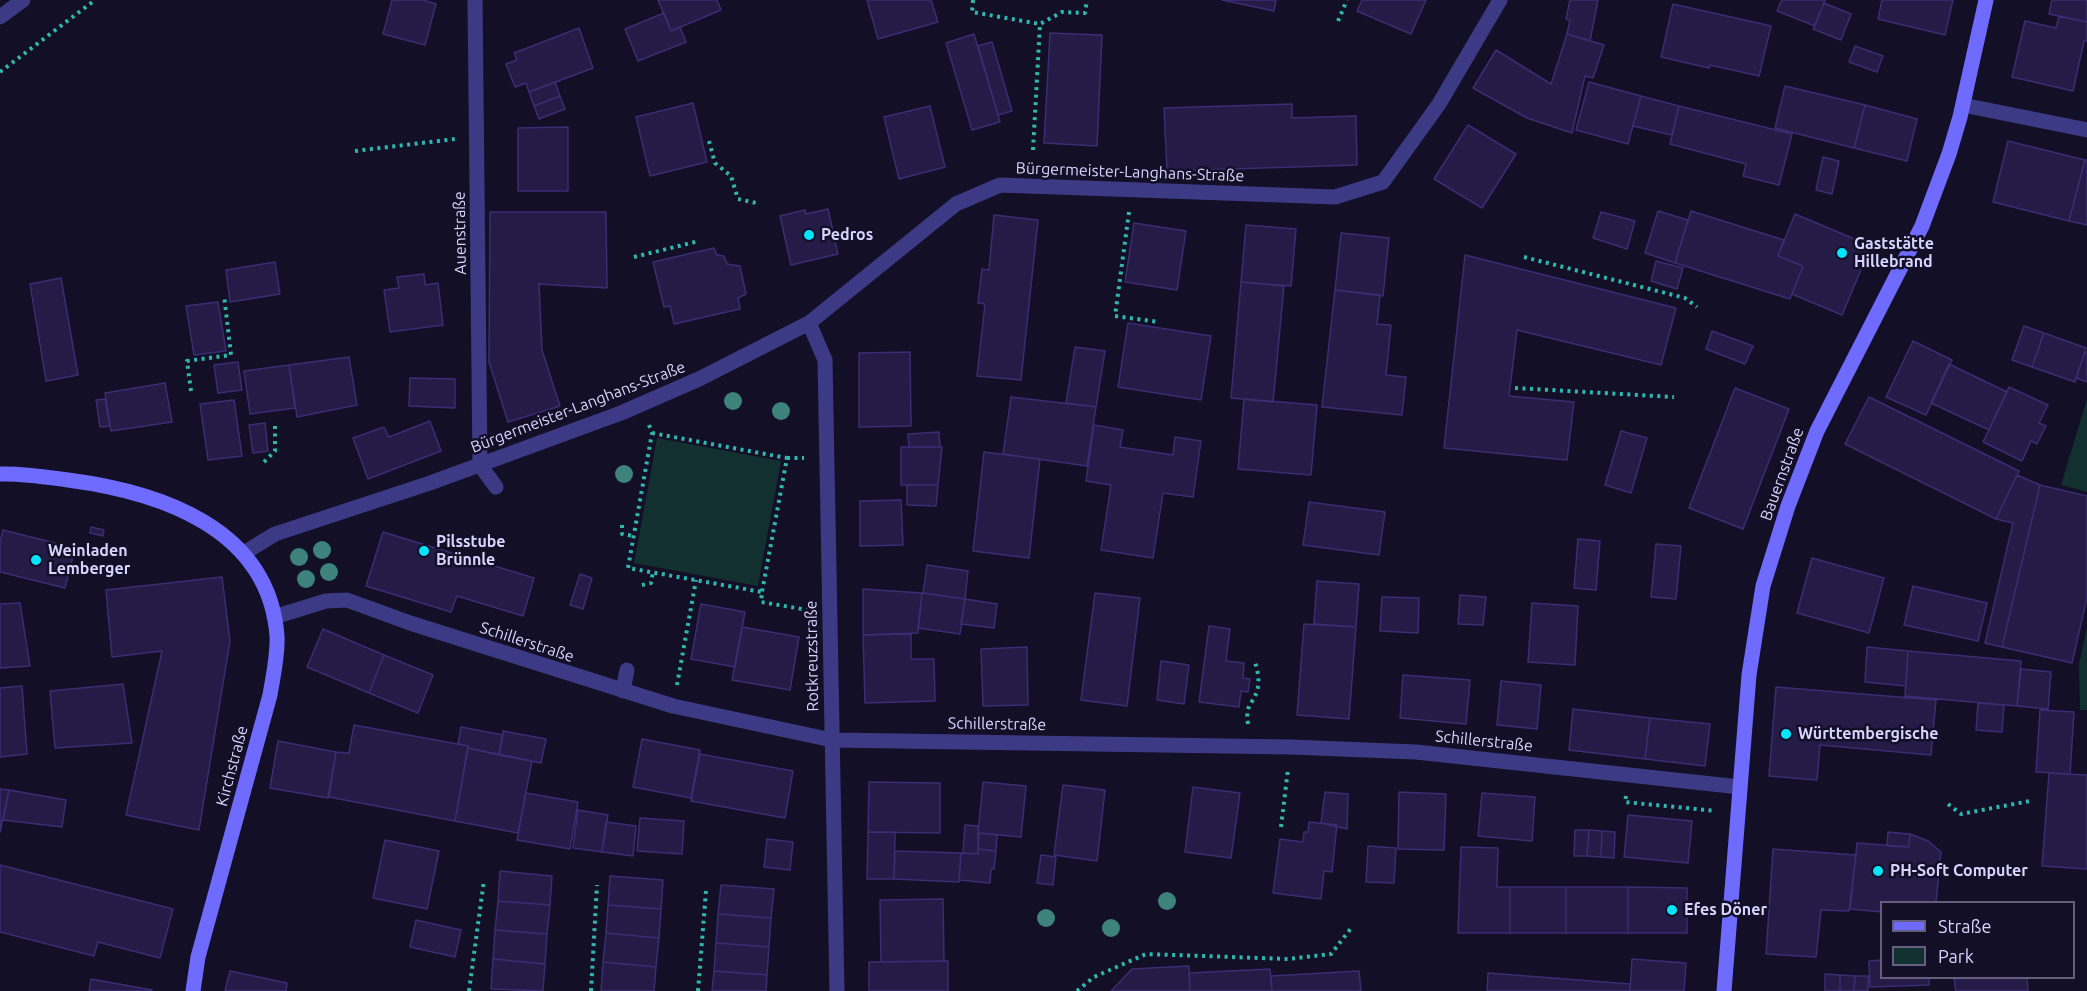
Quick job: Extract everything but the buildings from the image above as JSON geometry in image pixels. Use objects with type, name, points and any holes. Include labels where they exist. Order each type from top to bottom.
[{"type":"main road","name":"Bauernstraße","points":[[1724,991],[1749,675],[1764,586],[1788,506],[1817,431],[1922,226],[1949,154],[1963,105],[1986,0]]},
{"type":"main road","name":"Kirchstraße","points":[[0,474],[17,473],[100,484],[140,494],[191,513],[214,527],[244,553],[262,585],[274,617],[277,645],[270,695],[198,957],[193,991]]},
{"type":"street","points":[[0,17],[22,0]]},
{"type":"street","name":"Auenstraße","points":[[475,0],[480,465]]},
{"type":"street","name":"Bürgermeister-Langhans-Straße","points":[[244,553],[274,534],[480,465],[621,413],[699,379],[809,323],[956,204],[1000,185],[1335,198],[1383,182],[1439,104],[1500,0]]},
{"type":"street","points":[[1963,105],[2087,130]]},
{"type":"street","name":"Rotkreuzstraße","points":[[809,323],[825,360],[837,991]]},
{"type":"street","points":[[480,465],[496,487]]},
{"type":"street","name":"Schillerstraße","points":[[274,617],[326,601],[347,600],[410,624],[673,706],[832,740],[1291,747],[1416,752],[1740,787]]},
{"type":"street","points":[[623,691],[627,670]]},
{"type":"path","points":[[0,72],[94,0]]},
{"type":"path","points":[[974,0],[972,12],[1040,24],[1062,12],[1085,13],[1087,0]]},
{"type":"path","points":[[1338,21],[1347,0]]},
{"type":"path","points":[[1033,150],[1040,24]]},
{"type":"path","points":[[354,152],[477,136]]},
{"type":"path","points":[[709,141],[715,163],[731,176],[738,199],[756,203]]},
{"type":"path","points":[[1131,190],[1115,316],[1159,322]]},
{"type":"path","points":[[634,257],[699,241]]},
{"type":"path","points":[[1524,257],[1685,298],[1697,307]]},
{"type":"path","points":[[192,391],[187,361],[231,355],[224,295]]},
{"type":"path","points":[[1515,388],[1674,397]]},
{"type":"path","points":[[264,462],[275,451],[275,422]]},
{"type":"path","points":[[762,592],[628,568],[652,433],[787,458],[761,602],[830,614]]},
{"type":"path","points":[[622,525],[622,534],[634,536]]},
{"type":"path","points":[[642,585],[651,583],[653,572]]},
{"type":"path","points":[[673,706],[696,580]]},
{"type":"path","points":[[1251,747],[1247,716],[1249,704],[1257,693],[1259,676],[1255,662]]},
{"type":"path","points":[[1281,827],[1291,747]]},
{"type":"path","points":[[1948,804],[1961,814],[2030,801]]},
{"type":"path","points":[[470,991],[484,880]]},
{"type":"path","points":[[591,991],[597,885]]},
{"type":"path","points":[[698,991],[706,891]]},
{"type":"path","points":[[1077,991],[1094,977],[1146,954],[1288,959],[1331,954],[1352,927]]},
{"type":"green space","points":[[2087,399],[2087,492],[2061,485]]},
{"type":"green space","points":[[657,438],[781,461],[758,586],[634,563]]},
{"type":"green space","points":[[2087,627],[2087,710],[2080,710],[2079,664]]},
{"type":"place","name":"Pedros","points":[[809,235]]},
{"type":"place","name":"Gaststätte Hillebrand","points":[[1842,253]]},
{"type":"place","name":"Pilsstube Brünnle","points":[[424,551]]},
{"type":"place","name":"Weinladen Lemberger","points":[[36,560]]},
{"type":"place","name":"Württembergische","points":[[1786,734]]},
{"type":"place","name":"PH-Soft Computer","points":[[1878,871]]},
{"type":"place","name":"Efes Döner","points":[[1672,910]]}]
